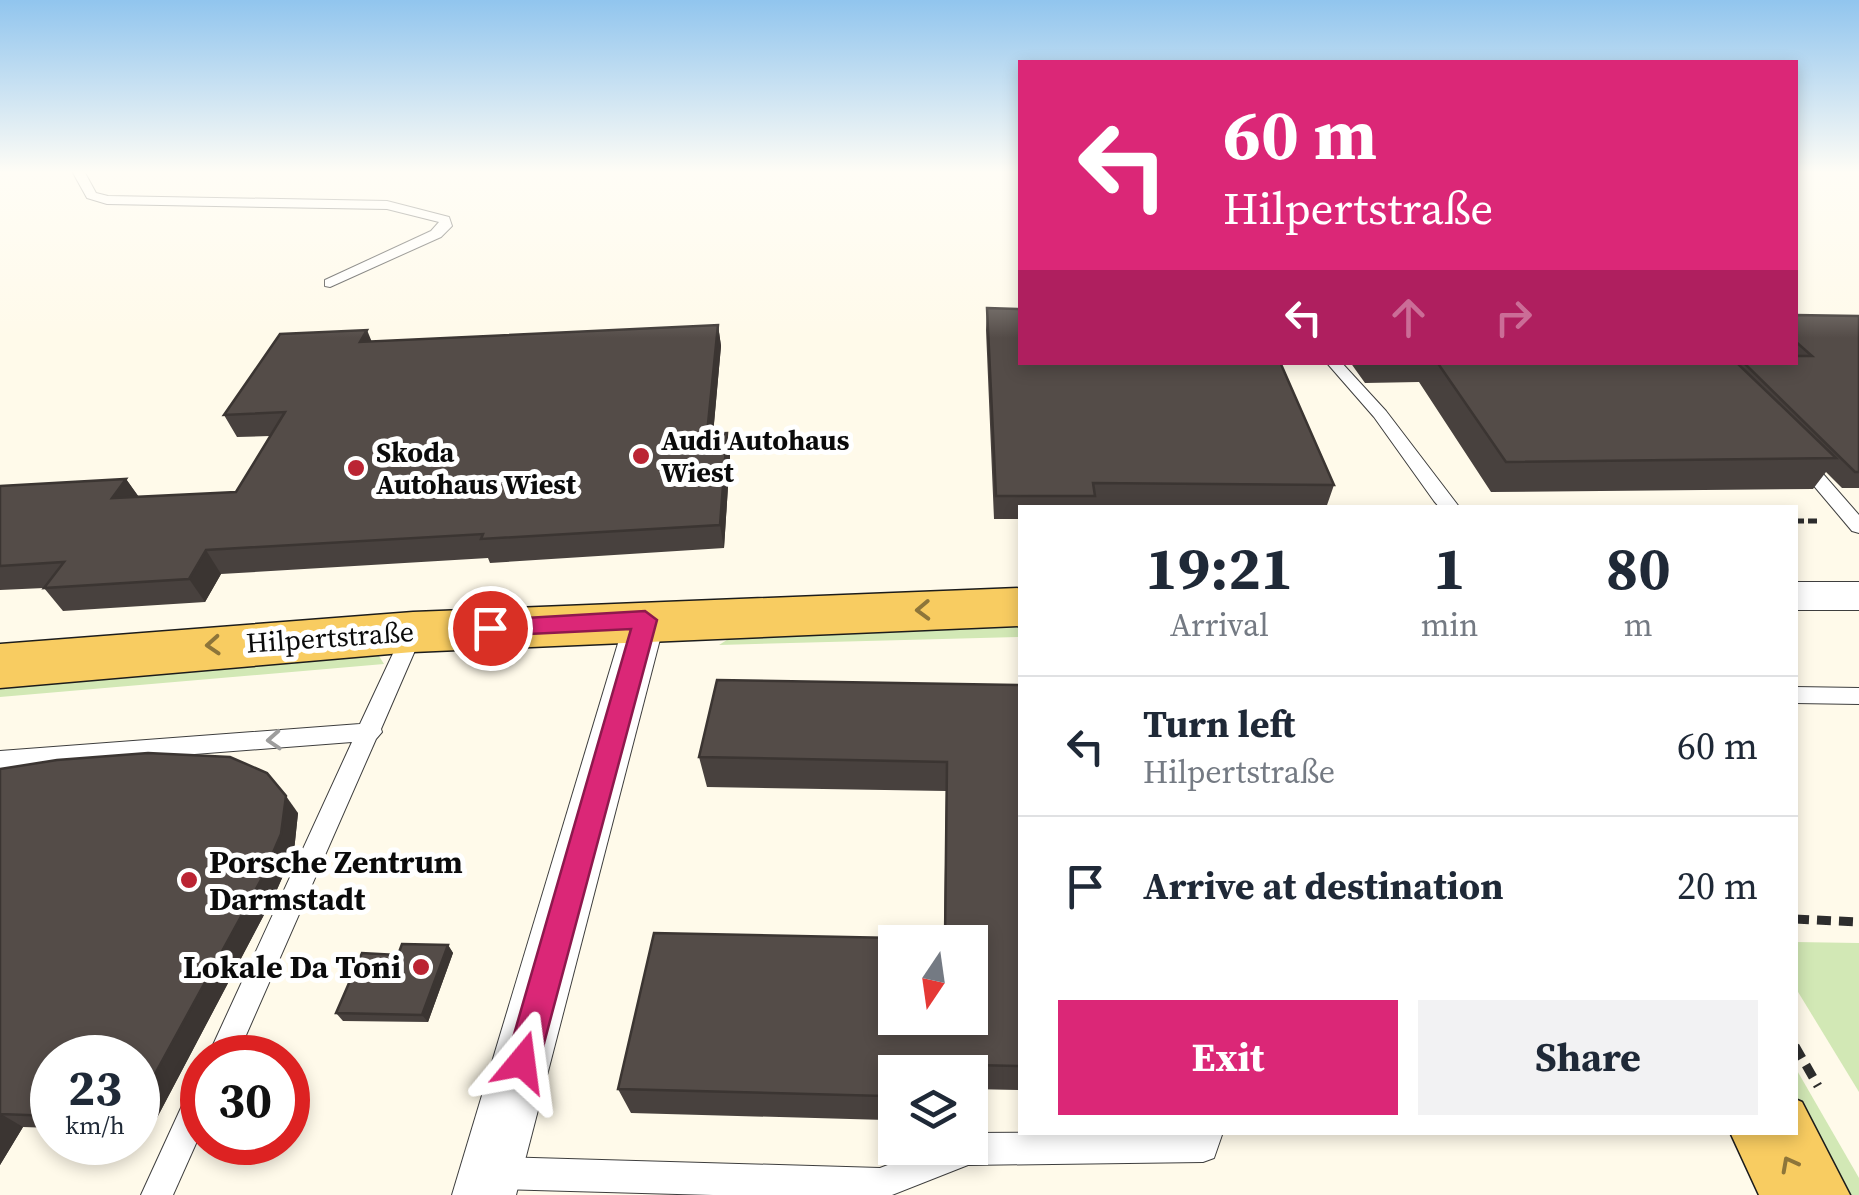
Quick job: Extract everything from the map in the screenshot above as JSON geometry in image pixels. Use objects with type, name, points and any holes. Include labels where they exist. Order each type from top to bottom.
[{"type":"main road","name":"Hilpertstraße","points":[[0,666],[413,632],[1018,607]]},
{"type":"main road","points":[[1774,1135],[1806,1195]]},
{"type":"street","points":[[1798,596],[1859,596]]},
{"type":"street","points":[[487,1184],[645,620]]},
{"type":"lane","points":[[330,283],[445,227]]},
{"type":"lane","points":[[1335,365],[1345,382],[1378,411],[1431,489],[1448,505]]},
{"type":"lane","points":[[1794,453],[1859,527]]},
{"type":"lane","points":[[232,1035],[413,632]]},
{"type":"lane","points":[[1798,695],[1859,696]]},
{"type":"lane","points":[[0,760],[371,732]]},
{"type":"lane","points":[[487,1184],[616,1180],[880,1184],[968,1149],[1203,1147],[1207,1135]]},
{"type":"lane","points":[[157,1195],[180,1145]]},
{"type":"path","points":[[1798,919],[1859,922]]},
{"type":"green space","points":[[1018,626],[1018,637],[719,645],[733,636],[751,632]]},
{"type":"green space","points":[[379,656],[384,664],[0,697],[0,688],[5,687],[241,663]]},
{"type":"green space","points":[[1798,942],[1859,943],[1859,1092],[1798,992]]},
{"type":"green space","points":[[1798,1072],[1859,1178],[1859,1195],[1842,1195],[1798,1115]]},
{"type":"building","points":[[987,308],[1018,309],[1018,365],[1281,365],[1334,485],[1093,483],[1095,496],[996,496]]},
{"type":"building","points":[[1798,315],[1859,316],[1859,472],[1746,365],[1798,365],[1798,356],[1812,356],[1798,344]]},
{"type":"building","points":[[718,325],[707,434],[727,433],[720,525],[206,550],[189,579],[44,588],[64,562],[0,566],[0,486],[126,479],[112,498],[236,492],[285,412],[224,415],[280,334],[367,330],[360,342]]},
{"type":"building","points":[[1439,365],[1739,365],[1836,458],[1506,462]]},
{"type":"building","points":[[717,680],[1018,685],[1018,1066],[988,1065],[988,1055],[878,1055],[878,1096],[618,1089],[654,933],[878,938],[878,1035],[988,1035],[988,925],[945,925],[947,762],[699,757]]},
{"type":"building","points":[[148,753],[230,757],[267,773],[286,796],[281,834],[262,878],[160,1065],[160,1035],[30,1035],[30,1115],[0,1116],[0,769]]},
{"type":"building","points":[[402,944],[448,945],[422,1015],[336,1013],[362,953],[398,955]]},
{"type":"place","name":"Audi Autohaus Wiest","points":[[641,456]]},
{"type":"place","name":"Skoda Autohaus Wiest","points":[[356,468]]},
{"type":"place","name":"Porsche Zentrum Darmstadt","points":[[189,880]]},
{"type":"place","name":"Lokale Da Toni","points":[[421,967]]},
{"type":"route","points":[[490,628],[645,620],[522,1062]]}]
